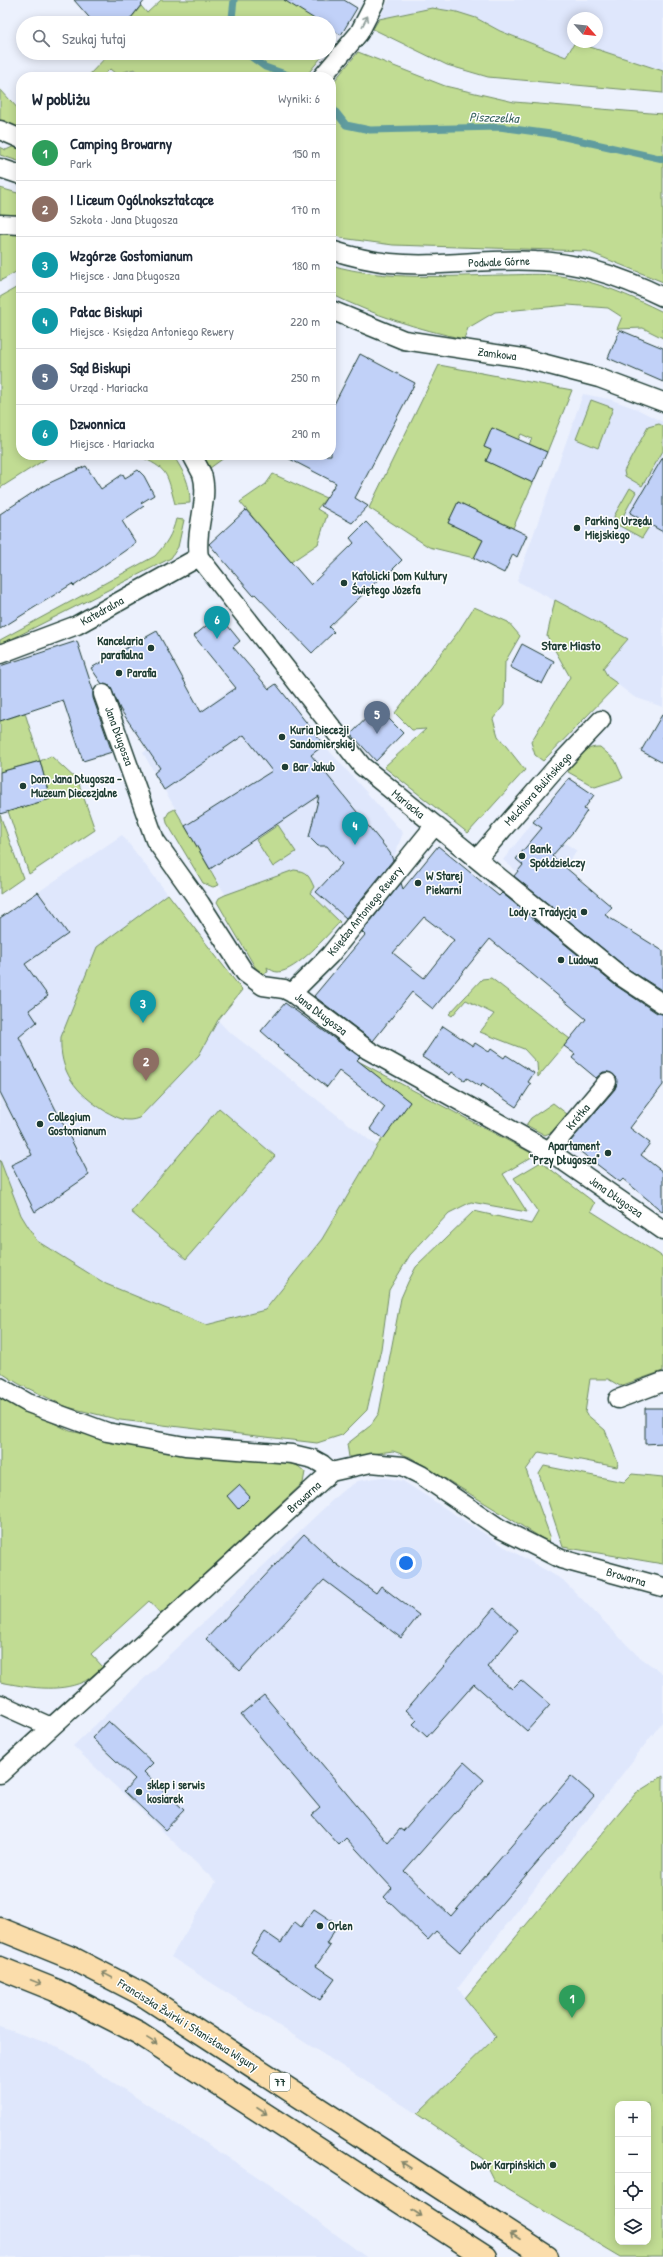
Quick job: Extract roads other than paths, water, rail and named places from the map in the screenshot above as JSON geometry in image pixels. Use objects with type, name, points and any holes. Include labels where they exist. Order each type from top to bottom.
[{"type":"main road","name":"Franciszka Żwirki i Stanisława Wigury","points":[[0,1929],[74,1959],[140,1993],[548,2257]]},
{"type":"main road","points":[[0,1968],[55,1990],[139,2033],[207,2075],[485,2257]]},
{"type":"street","points":[[336,60],[359,33],[376,0]]},
{"type":"street","points":[[326,72],[336,60]]},
{"type":"street","points":[[0,130],[16,137]]},
{"type":"street","points":[[0,168],[16,173]]},
{"type":"street","points":[[0,224],[16,225]]},
{"type":"street","name":"Podwale Górne","points":[[336,251],[390,263],[434,265],[536,260],[572,265],[613,275],[663,297]]},
{"type":"street","name":"Zamkowa","points":[[336,312],[404,340],[523,358],[599,378],[644,393],[663,402]]},
{"type":"street","points":[[194,460],[202,475],[203,485],[197,535],[199,557]]},
{"type":"street","name":"Katedralna","points":[[0,654],[77,625],[199,557]]},
{"type":"street","name":"Mariacka","points":[[199,557],[362,766],[622,977],[663,1004]]},
{"type":"street","name":"Jana Długosza","points":[[103,694],[155,840],[200,903],[245,974],[263,986],[284,989],[292,993],[368,1050],[549,1151],[663,1230]]},
{"type":"street","name":"Melchiora Bulińskiego","points":[[477,859],[554,770],[601,720]]},
{"type":"street","name":"Księdza Antoniego Rewery","points":[[292,993],[330,955],[435,825]]},
{"type":"street","name":"Krótka","points":[[549,1151],[607,1082]]},
{"type":"street","points":[[618,1398],[663,1382]]},
{"type":"street","points":[[0,1387],[28,1403],[107,1432],[185,1446],[292,1454],[313,1459],[322,1464],[331,1472]]},
{"type":"street","name":"Browarna","points":[[0,1774],[331,1472],[371,1463],[403,1466],[421,1476],[499,1528],[561,1559],[663,1587]]},
{"type":"street","points":[[0,1704],[51,1727]]},
{"type":"waterway","name":"Piszczelka","points":[[232,16],[234,0]]},
{"type":"waterway","name":"Piszczelka","points":[[256,60],[265,67],[280,72]]},
{"type":"waterway","name":"Piszczelka","points":[[336,112],[346,125],[370,130],[499,127],[551,134],[663,159]]},
{"type":"place","name":"Parking Urzędu Miejskiego","points":[[577,528]]},
{"type":"place","name":"Katolicki Dom Kultury Świętego Józefa","points":[[344,583]]},
{"type":"place","name":"Dzwonnica","points":[[217,639]]},
{"type":"place","name":"Kancelaria parafialna","points":[[151,648]]},
{"type":"place","name":"Parafia","points":[[119,673]]},
{"type":"place","name":"Sąd Biskupi","points":[[377,734]]},
{"type":"place","name":"Kuria Diecezji Sandomierskiej","points":[[282,737]]},
{"type":"place","name":"Bar Jakub","points":[[285,767]]},
{"type":"place","name":"Dom Jana Długosza - Muzeum Diecezjalne","points":[[23,786]]},
{"type":"place","name":"Pałac Biskupi","points":[[355,845]]},
{"type":"place","name":"Bank Spółdzielczy","points":[[522,856]]},
{"type":"place","name":"W Starej Piekarni","points":[[418,883]]},
{"type":"place","name":"Lody z Tradycją","points":[[584,912]]},
{"type":"place","name":"Ludowa","points":[[561,960]]},
{"type":"place","name":"Wzgórze Gostomianum","points":[[143,1023]]},
{"type":"place","name":"I Liceum Ogólnokształcące","points":[[146,1081]]},
{"type":"place","name":"Collegium Gostomianum","points":[[40,1124]]},
{"type":"place","name":"Apartament \"Przy Długosza\"","points":[[608,1153]]},
{"type":"place","name":"sklep i serwis kosiarek","points":[[139,1792]]},
{"type":"place","name":"Orlen","points":[[320,1926]]},
{"type":"place","name":"Camping Browarny","points":[[572,2018]]},
{"type":"place","name":"Dwór Karpińskich","points":[[553,2165]]},
{"type":"district","name":"Stare Miasto","points":[[571,645]]}]
